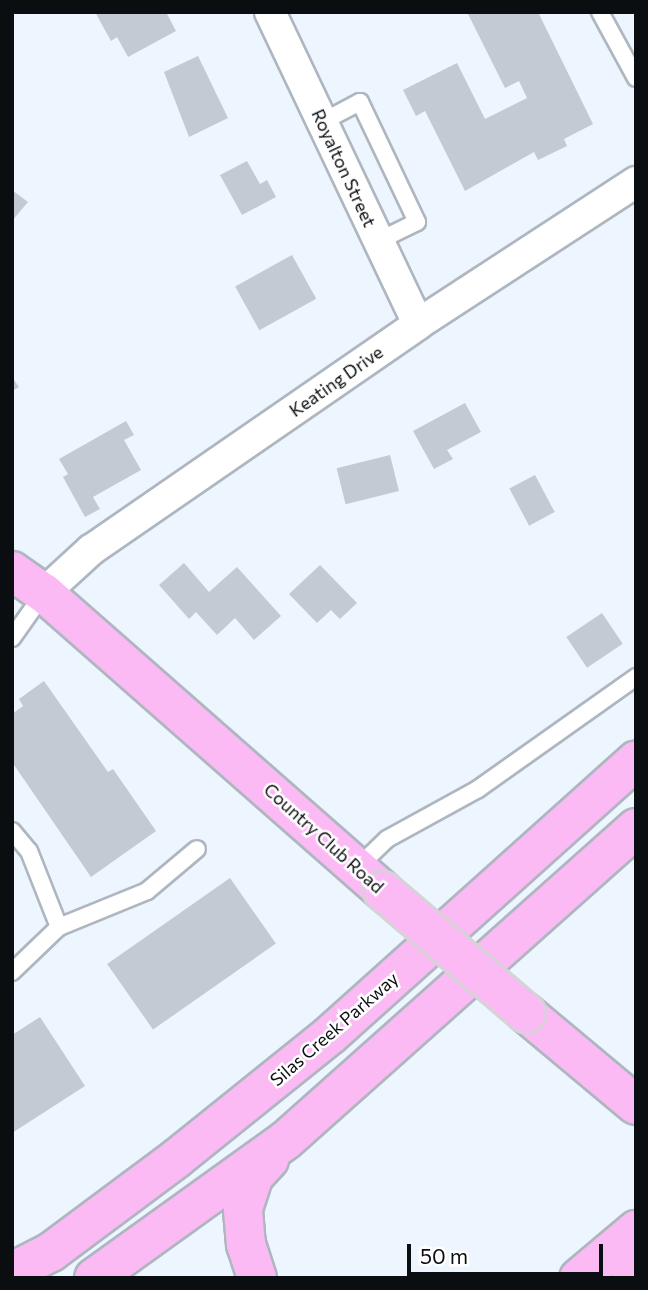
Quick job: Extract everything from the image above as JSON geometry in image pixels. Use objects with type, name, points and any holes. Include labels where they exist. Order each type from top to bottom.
[{"type":"main road","name":"Country Club Road","points":[[12,571],[44,593],[370,879],[636,1105]]},
{"type":"main road","name":"Silas Creek Parkway","points":[[12,1272],[51,1252],[330,1035],[636,761]]},
{"type":"main road","points":[[93,1278],[286,1140],[636,828]]},
{"type":"main road","points":[[257,1278],[246,1245],[245,1198],[254,1176],[286,1140]]},
{"type":"main road","points":[[12,1245],[107,1210]]},
{"type":"main road","points":[[579,1278],[636,1230]]},
{"type":"main road","points":[[631,1278],[636,1274]]},
{"type":"street","name":"Royalton Street","points":[[270,12],[418,324]]},
{"type":"street","name":"Keating Drive","points":[[44,593],[91,550],[418,324],[636,182]]},
{"type":"lane","points":[[600,12],[636,78]]},
{"type":"lane","points":[[322,122],[360,102],[417,222],[378,241]]},
{"type":"lane","points":[[12,638],[44,593]]},
{"type":"lane","points":[[370,879],[387,839],[478,789],[636,677]]},
{"type":"lane","points":[[12,831],[29,851],[59,927]]},
{"type":"lane","points":[[12,972],[59,927],[147,891],[197,849]]},
{"type":"building","points":[[95,12],[166,12],[176,31],[128,57],[117,37],[111,41]]},
{"type":"building","points":[[467,12],[538,12],[593,124],[564,139],[567,146],[538,160],[534,152],[465,191],[425,111],[416,116],[403,90],[457,63],[485,119],[527,98],[519,81],[505,88]]},
{"type":"building","points":[[198,56],[228,118],[189,137],[164,72]]},
{"type":"building","points":[[247,161],[260,184],[267,180],[276,197],[242,215],[220,175]]},
{"type":"building","points":[[12,190],[28,202],[12,221]]},
{"type":"building","points":[[292,255],[316,299],[259,330],[235,287]]},
{"type":"building","points":[[12,377],[19,387],[12,391]]},
{"type":"building","points":[[465,403],[481,432],[447,450],[453,459],[434,469],[413,431]]},
{"type":"building","points":[[126,421],[134,435],[124,440],[141,470],[93,497],[100,509],[85,517],[63,477],[68,474],[59,459]]},
{"type":"building","points":[[390,455],[399,491],[346,504],[337,468]]},
{"type":"building","points":[[535,475],[555,512],[529,526],[509,489]]},
{"type":"building","points":[[184,563],[209,592],[237,567],[281,616],[254,640],[235,618],[217,635],[196,612],[189,619],[159,585]]},
{"type":"building","points":[[320,565],[357,603],[340,619],[331,610],[317,623],[289,594]]},
{"type":"building","points":[[602,613],[623,644],[587,668],[566,637]]},
{"type":"building","points":[[44,681],[108,772],[113,769],[156,831],[91,877],[12,762],[12,714],[23,706],[19,699]]},
{"type":"building","points":[[230,878],[276,944],[153,1030],[107,964]]},
{"type":"building","points":[[40,1017],[85,1086],[12,1133],[12,1035]]}]
